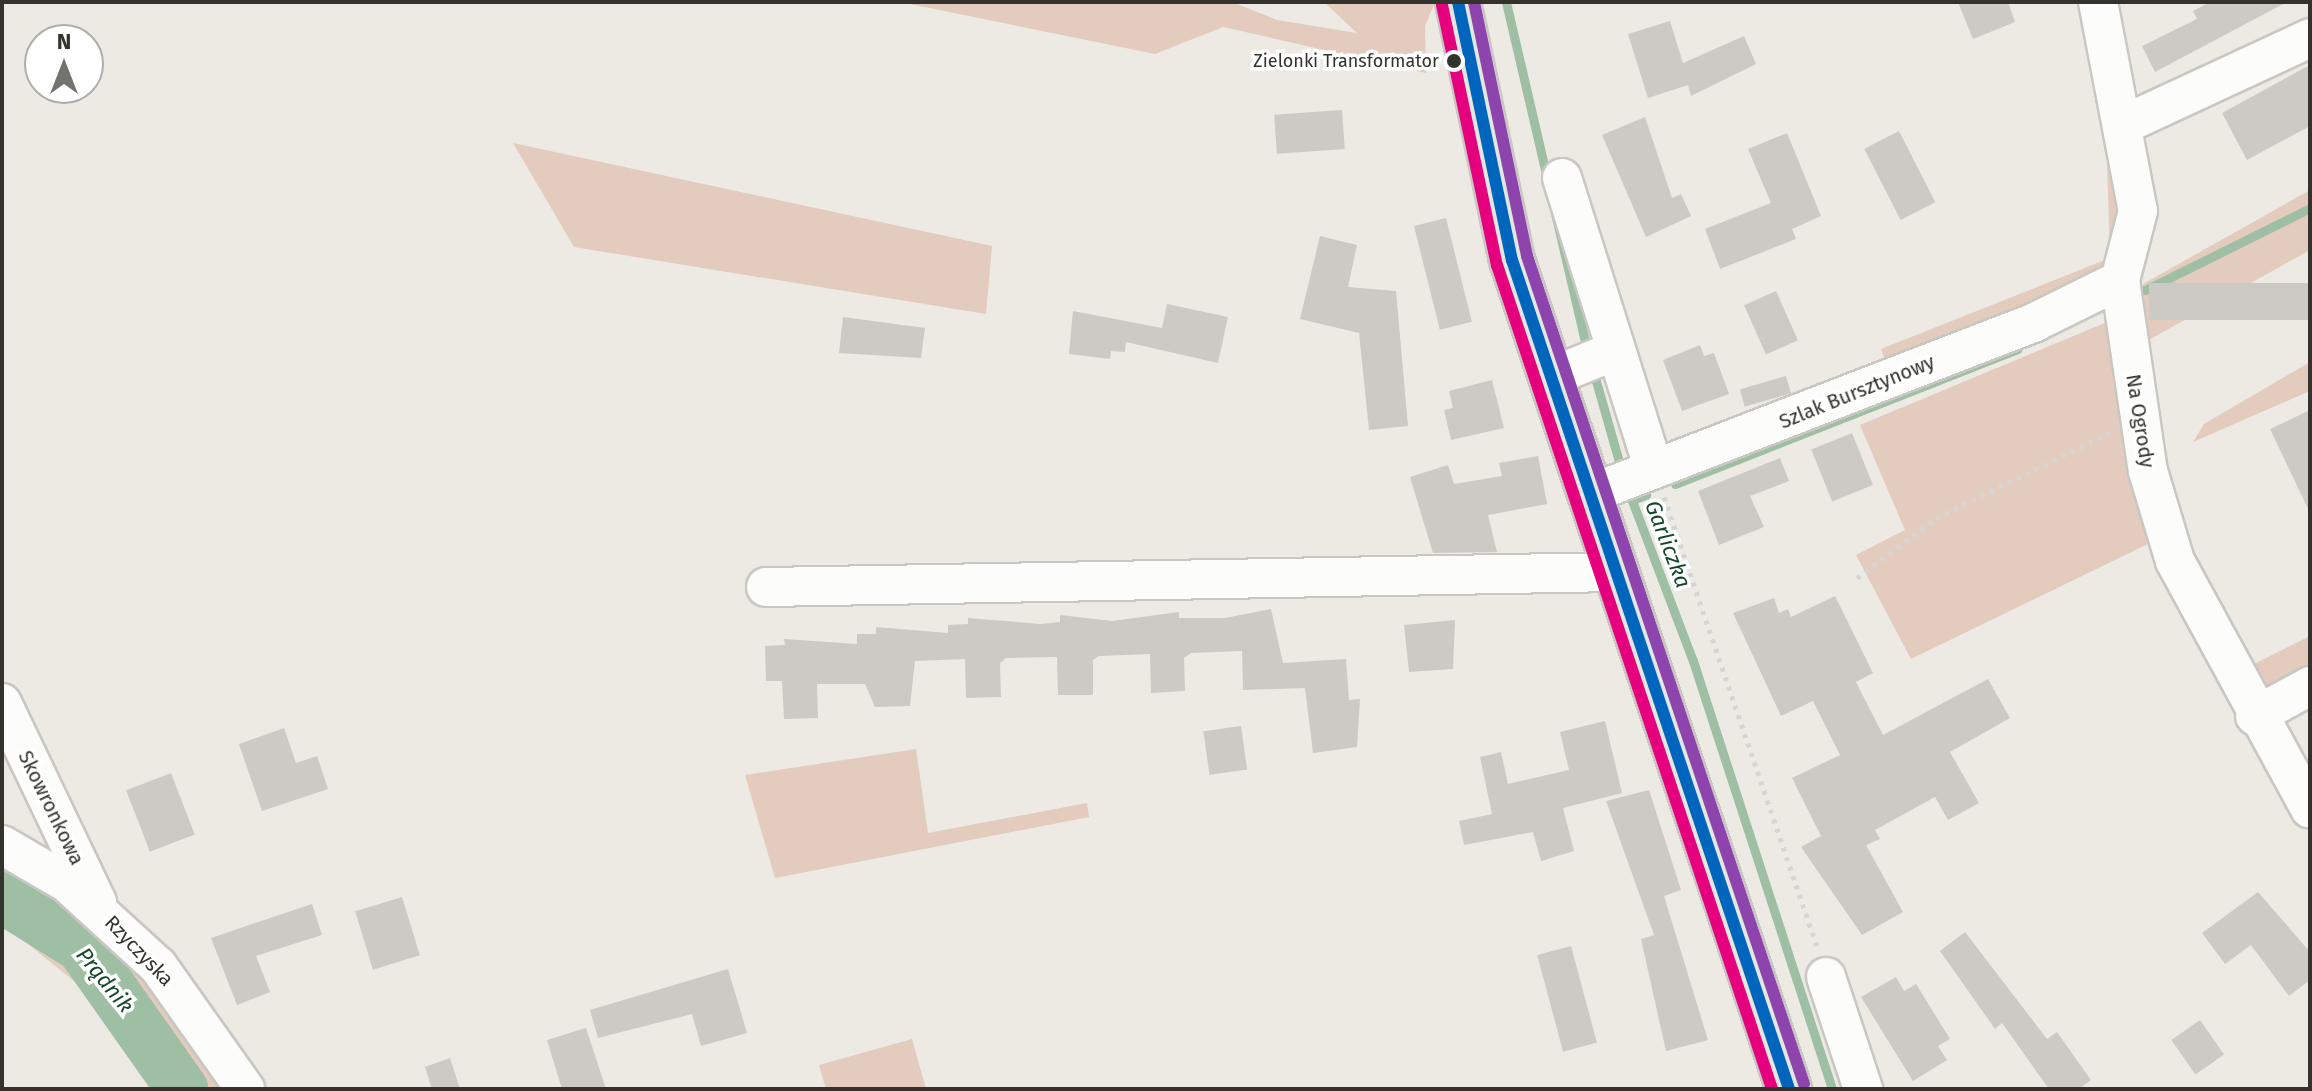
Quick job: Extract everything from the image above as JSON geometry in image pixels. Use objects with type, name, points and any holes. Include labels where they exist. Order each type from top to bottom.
[{"type":"main road","points":[[1458,2],[1494,199],[1585,363],[1625,480],[1617,572],[1789,1089]]},
{"type":"street","name":"Na Ogrody","points":[[2098,2],[2125,124],[2138,211],[2120,280],[2140,420],[2175,561],[2255,716],[2310,809]]},
{"type":"street","points":[[2125,124],[2310,38]]},
{"type":"street","points":[[1562,178],[1585,363],[1625,480]]},
{"type":"street","name":"Szlak Bursztynowy","points":[[1625,480],[2035,322],[2120,280]]},
{"type":"street","points":[[766,587],[1617,572]]},
{"type":"street","points":[[2255,716],[2310,686]]},
{"type":"street","name":"Skowronkowa","points":[[2,703],[102,912]]},
{"type":"street","name":"Rzyczyska","points":[[2,845],[102,912],[158,966],[245,1089]]},
{"type":"street","points":[[1826,977],[1863,1089]]},
{"type":"path","points":[[1857,578],[1936,518],[2140,420]]},
{"type":"path","points":[[1625,480],[1826,977]]},
{"type":"shaded area","points":[[900,2],[1232,2],[1277,20],[1357,33],[1324,2],[1435,2],[1425,26],[1426,73],[1223,27],[1155,54]]},
{"type":"shaded area","points":[[2082,2],[2123,216],[2110,259],[2048,300],[1888,369],[1881,349],[2110,258],[2107,157]]},
{"type":"shaded area","points":[[513,143],[992,246],[986,314],[574,247]]},
{"type":"shaded area","points":[[2310,190],[2310,250],[2147,341],[2136,288]]},
{"type":"shaded area","points":[[2112,320],[2152,542],[1911,659],[1856,555],[1905,530],[1860,425]]},
{"type":"shaded area","points":[[2310,362],[2310,391],[2193,442],[2204,424]]},
{"type":"shaded area","points":[[2310,636],[2310,686],[2270,708],[2248,667]]},
{"type":"shaded area","points":[[916,749],[928,833],[1087,803],[1089,817],[775,878],[745,775]]},
{"type":"shaded area","points":[[2,861],[89,920],[167,990],[226,1089],[155,1089],[101,1003],[2,923]]},
{"type":"shaded area","points":[[912,1039],[926,1089],[826,1089],[819,1065]]},
{"type":"building","points":[[1958,2],[2008,2],[2015,22],[1973,39]]},
{"type":"building","points":[[2210,2],[2287,2],[2155,72],[2142,46],[2197,19],[2193,11]]},
{"type":"building","points":[[1670,21],[1683,63],[1744,36],[1756,64],[1691,96],[1688,85],[1648,98],[1628,34]]},
{"type":"building","points":[[2310,65],[2310,126],[2247,160],[2222,113]]},
{"type":"building","points":[[1342,110],[1345,149],[1277,154],[1274,115]]},
{"type":"building","points":[[1645,117],[1672,198],[1681,194],[1691,216],[1646,237],[1602,135]]},
{"type":"building","points":[[1899,131],[1935,202],[1901,220],[1864,149]]},
{"type":"building","points":[[1787,133],[1821,216],[1792,229],[1796,239],[1720,269],[1705,229],[1771,203],[1748,149]]},
{"type":"building","points":[[1446,218],[1472,322],[1440,330],[1414,226]]},
{"type":"building","points":[[1320,236],[1357,245],[1348,287],[1396,291],[1408,426],[1369,430],[1359,333],[1300,319]]},
{"type":"building","points":[[2149,283],[2310,283],[2310,320],[2149,320]]},
{"type":"building","points":[[1776,291],[1798,340],[1766,355],[1744,305]]},
{"type":"building","points":[[1167,304],[1228,317],[1218,363],[1126,342],[1125,352],[1111,351],[1110,359],[1069,354],[1073,311],[1162,328]]},
{"type":"building","points":[[843,317],[925,328],[921,358],[839,353]]},
{"type":"building","points":[[1700,345],[1704,356],[1714,353],[1729,394],[1682,411],[1663,360]]},
{"type":"building","points":[[1786,376],[1791,393],[1745,407],[1740,389]]},
{"type":"building","points":[[1492,380],[1504,428],[1451,440],[1444,410],[1453,408],[1449,391]]},
{"type":"building","points":[[2310,410],[2310,513],[2270,429]]},
{"type":"building","points":[[1852,433],[1873,485],[1832,501],[1811,449]]},
{"type":"building","points":[[1538,456],[1547,504],[1488,515],[1497,552],[1433,553],[1410,477],[1448,465],[1454,484],[1502,476],[1499,463]]},
{"type":"building","points":[[1780,458],[1789,481],[1750,496],[1764,527],[1719,545],[1698,491]]},
{"type":"building","points":[[1835,596],[1873,673],[1856,682],[1883,735],[1988,679],[2010,718],[1950,752],[1979,803],[1948,820],[1935,797],[1875,830],[1880,839],[1866,845],[1903,912],[1862,935],[1801,847],[1821,836],[1792,778],[1840,755],[1813,701],[1781,716],[1733,613],[1774,598],[1779,613],[1788,609],[1791,617]]},
{"type":"building","points":[[1271,609],[1283,663],[1346,659],[1349,700],[1360,699],[1357,747],[1313,753],[1305,688],[1243,690],[1242,651],[1191,653],[1184,658],[1185,691],[1151,693],[1150,654],[1099,656],[1093,660],[1093,695],[1058,695],[1057,657],[1006,658],[1000,663],[1001,697],[966,698],[965,659],[915,661],[910,706],[875,707],[865,684],[817,684],[818,718],[784,719],[782,681],[766,681],[765,646],[785,645],[784,639],[857,644],[857,634],[876,634],[876,627],[948,633],[948,625],[968,624],[968,618],[1041,624],[1060,622],[1060,615],[1112,621],[1179,612],[1179,618],[1225,618]]},
{"type":"building","points":[[1455,620],[1453,669],[1409,672],[1404,625]]},
{"type":"building","points":[[1605,721],[1622,793],[1563,808],[1574,851],[1541,861],[1533,832],[1464,845],[1459,821],[1492,814],[1480,757],[1501,752],[1508,784],[1569,770],[1560,732]]},
{"type":"building","points":[[1241,726],[1247,770],[1209,775],[1203,731]]},
{"type":"building","points":[[284,728],[296,763],[317,756],[328,789],[262,811],[239,744]]},
{"type":"building","points":[[171,773],[195,835],[150,852],[126,790]]},
{"type":"building","points":[[1649,790],[1681,890],[1664,896],[1708,1040],[1666,1051],[1641,939],[1654,935],[1606,801]]},
{"type":"building","points":[[2258,892],[2310,952],[2310,980],[2289,996],[2251,945],[2225,964],[2202,933]]},
{"type":"building","points":[[402,897],[420,955],[373,970],[355,911]]},
{"type":"building","points":[[312,904],[322,935],[256,956],[270,992],[237,1005],[211,938]]},
{"type":"building","points":[[1965,932],[2047,1039],[2057,1032],[2091,1080],[2079,1089],[2049,1089],[2002,1023],[1995,1029],[1940,951]]},
{"type":"building","points":[[1571,946],[1597,1043],[1563,1052],[1537,955]]},
{"type":"building","points":[[728,969],[747,1033],[701,1046],[692,1014],[598,1038],[590,1010]]},
{"type":"building","points":[[1896,977],[1904,991],[1916,984],[1950,1039],[1938,1046],[1947,1060],[1913,1081],[1861,997]]},
{"type":"building","points":[[2200,1020],[2224,1054],[2195,1074],[2171,1040]]},
{"type":"building","points":[[586,1028],[606,1089],[562,1089],[547,1040]]},
{"type":"building","points":[[450,1058],[460,1089],[432,1089],[425,1067]]},
{"type":"waterway","points":[[1506,2],[1588,353]]},
{"type":"waterway","points":[[2145,290],[2310,208]]},
{"type":"waterway","points":[[1675,484],[2017,349]]},
{"type":"waterway","name":"Garliczka","points":[[1592,367],[1622,472]]},
{"type":"waterway","name":"Garliczka","points":[[1628,490],[1693,661],[1832,1089]]},
{"type":"waterway","points":[[1632,500],[1646,495]]},
{"type":"waterway","name":"Prądnik","points":[[2,897],[82,947],[182,1089]]},
{"type":"transit line","points":[[1458,2],[1512,260],[1789,1089]]},
{"type":"transit line","points":[[1474,2],[1527,256],[1804,1084]]},
{"type":"transit line","points":[[1442,5],[1497,265],[1772,1089]]},
{"type":"place","name":"Zielonki Transformator","points":[[1454,61]]}]
